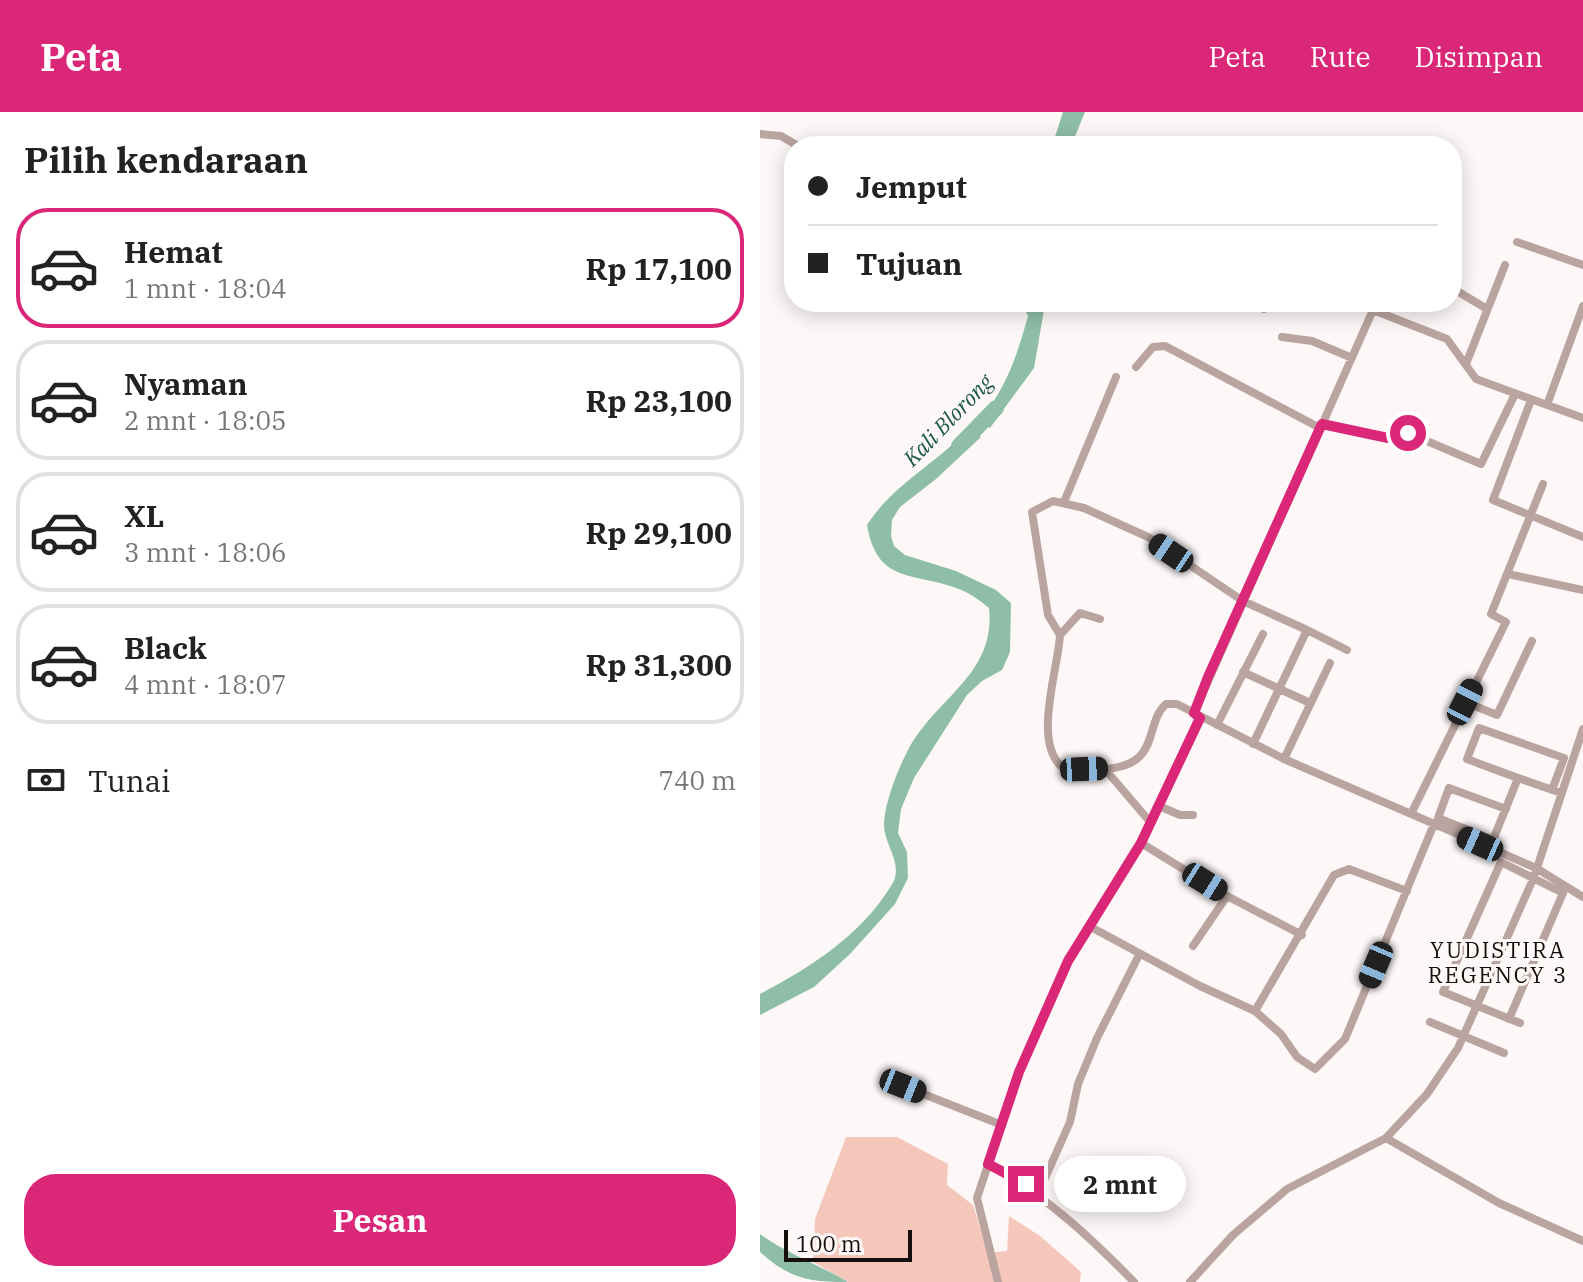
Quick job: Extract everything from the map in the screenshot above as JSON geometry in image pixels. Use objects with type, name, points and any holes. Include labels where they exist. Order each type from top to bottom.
[{"type":"street","points":[[760,134],[784,138]]},
{"type":"street","points":[[1517,242],[1583,265]]},
{"type":"street","points":[[1466,364],[1505,265]]},
{"type":"street","points":[[1462,294],[1487,309]]},
{"type":"street","points":[[1547,405],[1583,306]]},
{"type":"street","points":[[998,1282],[977,1198],[1036,1034],[1068,961],[1141,843],[1159,806],[1243,601],[1371,312]]},
{"type":"street","points":[[1387,312],[1447,339],[1476,379],[1583,418]]},
{"type":"street","points":[[1282,337],[1312,341],[1352,358]]},
{"type":"street","points":[[1136,367],[1153,347],[1165,346],[1321,426],[1388,438],[1408,433],[1481,464],[1515,394]]},
{"type":"street","points":[[1064,502],[1116,377]]},
{"type":"street","points":[[1531,400],[1493,497],[1500,505],[1583,537]]},
{"type":"street","points":[[1411,814],[1506,622],[1491,614],[1543,484]]},
{"type":"street","points":[[1060,635],[1048,615],[1032,512],[1053,501],[1084,508],[1148,537],[1243,601],[1347,650]]},
{"type":"street","points":[[1508,574],[1583,590]]},
{"type":"street","points":[[1100,619],[1080,613],[1060,635],[1053,671],[1049,749],[1054,759],[1068,769],[1104,768],[1130,763],[1142,755],[1158,711],[1166,704],[1177,704],[1284,759],[1434,824],[1583,897]]},
{"type":"street","points":[[1253,744],[1307,630]]},
{"type":"street","points":[[1217,725],[1263,634]]},
{"type":"street","points":[[1465,702],[1497,715],[1532,641]]},
{"type":"street","points":[[1284,759],[1330,663]]},
{"type":"street","points":[[1243,672],[1310,703]]},
{"type":"street","points":[[1190,1282],[1233,1235],[1287,1189],[1386,1138],[1427,1094],[1463,1036],[1534,873],[1557,792],[1564,758],[1479,728],[1467,759],[1557,792]]},
{"type":"street","points":[[1557,792],[1583,729]]},
{"type":"street","points":[[1104,768],[1151,823]]},
{"type":"street","points":[[1506,809],[1449,788],[1438,818],[1493,840],[1506,809],[1518,778]]},
{"type":"street","points":[[1159,806],[1180,815],[1193,815]]},
{"type":"street","points":[[1089,926],[1139,955],[1255,1011],[1310,1068],[1324,1063],[1345,1039],[1434,824]]},
{"type":"street","points":[[1141,843],[1227,896],[1302,935]]},
{"type":"street","points":[[1509,1019],[1563,893],[1534,873],[1501,862],[1443,992],[1476,1006],[1509,1019],[1520,1023]]},
{"type":"street","points":[[1255,1011],[1302,935],[1334,875],[1349,869],[1407,891]]},
{"type":"street","points":[[1193,946],[1227,896]]},
{"type":"street","points":[[1038,1194],[1070,1122],[1078,1084],[1097,1038],[1139,955]]},
{"type":"street","points":[[1430,1022],[1504,1053]]},
{"type":"street","points":[[903,1086],[1002,1125]]},
{"type":"street","points":[[1386,1138],[1499,1203],[1583,1241]]},
{"type":"street","points":[[988,1164],[1038,1194],[1074,1222],[1134,1282]]},
{"type":"shaded area","points":[[1063,112],[1085,112],[1075,136],[1055,136]]},
{"type":"shaded area","points":[[1026,312],[1044,312],[1034,368],[990,428],[980,420],[1004,384],[1028,316]]},
{"type":"shaded area","points":[[970,427],[981,437],[900,507],[892,520],[891,536],[894,546],[905,555],[956,571],[996,590],[1011,603],[1010,652],[1002,670],[982,681],[967,695],[914,778],[901,809],[898,833],[907,852],[908,878],[895,904],[850,954],[814,987],[760,1015],[760,994],[833,949],[865,920],[891,886],[896,870],[884,822],[896,777],[919,733],[961,685],[983,652],[989,631],[989,608],[961,590],[899,573],[888,567],[872,544],[867,525],[890,497]]},
{"type":"shaded area","points":[[846,1137],[897,1137],[948,1164],[947,1185],[973,1205],[988,1253],[1007,1251],[1009,1216],[1040,1236],[1081,1272],[1080,1282],[848,1282],[813,1262],[815,1219]]},
{"type":"shaded area","points":[[760,1234],[848,1282],[811,1280],[781,1268],[760,1252]]},
{"type":"waterway","name":"Kali Blorong","points":[[959,446],[996,408]]},
{"type":"district","name":"YUDISTIRA REGENCY 3","points":[[1498,962]]},
{"type":"route","points":[[1026,1184],[988,1164],[1019,1072],[1068,961],[1141,843],[1159,806],[1200,718],[1194,713],[1208,677],[1322,424],[1388,438],[1408,433]]}]
